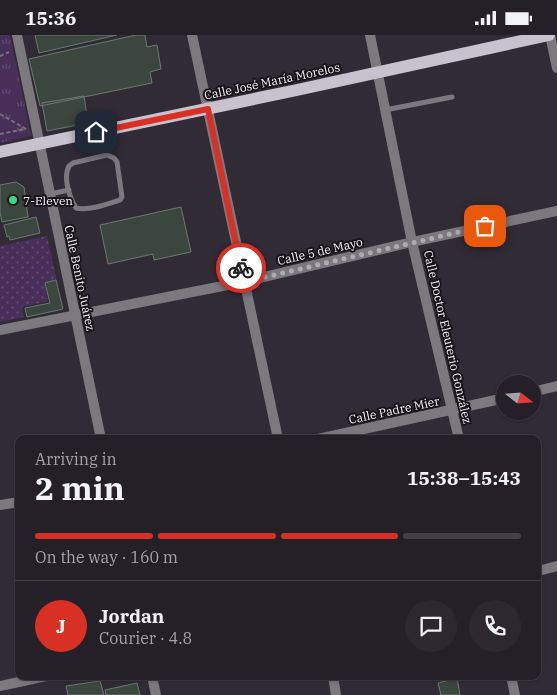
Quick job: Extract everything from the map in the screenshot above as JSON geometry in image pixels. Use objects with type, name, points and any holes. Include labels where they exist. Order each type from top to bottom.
[{"type":"main road","name":"Calle José María Morelos","points":[[0,152],[378,73],[549,35]]},
{"type":"street","name":"Calle Benito Juárez","points":[[17,35],[100,435]]},
{"type":"street","points":[[192,35],[277,435]]},
{"type":"street","name":"Calle Doctor Eleuterio González","points":[[370,35],[412,242],[458,435]]},
{"type":"street","points":[[549,35],[557,68]]},
{"type":"street","name":"Calle 5 de Mayo","points":[[0,330],[244,282],[412,242],[557,211]]},
{"type":"street","points":[[541,390],[557,386]]},
{"type":"street","name":"Calle Padre Mier","points":[[336,435],[496,400]]},
{"type":"street","points":[[0,505],[15,503]]},
{"type":"street","points":[[541,570],[557,567]]},
{"type":"street","points":[[0,686],[28,680]]},
{"type":"street","points":[[153,680],[156,695]]},
{"type":"street","points":[[334,680],[336,695]]},
{"type":"street","points":[[512,680],[515,695]]},
{"type":"lane","points":[[386,109],[452,97]]},
{"type":"lane","points":[[107,155],[114,158],[123,192],[120,200],[80,209],[74,204],[69,190],[66,175],[69,165],[107,155]]},
{"type":"lane","points":[[50,195],[69,190]]},
{"type":"path","points":[[0,56],[9,52]]},
{"type":"path","points":[[0,114],[26,129]]},
{"type":"path","points":[[24,119],[26,129]]},
{"type":"path","points":[[0,135],[26,129]]},
{"type":"green space","points":[[0,35],[10,35],[31,136],[0,143]]},
{"type":"green space","points":[[47,236],[57,280],[45,283],[48,301],[22,307],[24,317],[0,322],[0,246]]},
{"type":"building","points":[[35,35],[117,35],[39,53]]},
{"type":"building","points":[[136,35],[145,35],[147,47],[157,45],[161,69],[150,72],[152,83],[40,106],[29,59]]},
{"type":"building","points":[[84,96],[88,123],[47,131],[42,103]]},
{"type":"building","name":"7-Eleven","points":[[16,182],[24,187],[28,217],[2,222],[0,185]]},
{"type":"building","points":[[181,207],[191,252],[154,260],[153,254],[108,264],[100,225]]},
{"type":"building","points":[[36,217],[40,233],[10,240],[9,236],[7,237],[4,225]]},
{"type":"building","points":[[56,280],[63,309],[27,317],[25,308],[50,303],[45,283]]},
{"type":"building","points":[[457,680],[460,695],[441,695],[438,683]]},
{"type":"building","points":[[100,681],[104,695],[68,695],[66,686]]},
{"type":"building","points":[[137,683],[140,695],[106,695],[105,690]]},
{"type":"way so far","points":[[241,268],[244,282],[485,226]]},
{"type":"place","name":"7-Eleven","points":[[13,200]]},
{"type":"route","points":[[96,132],[208,109],[241,268]]}]
